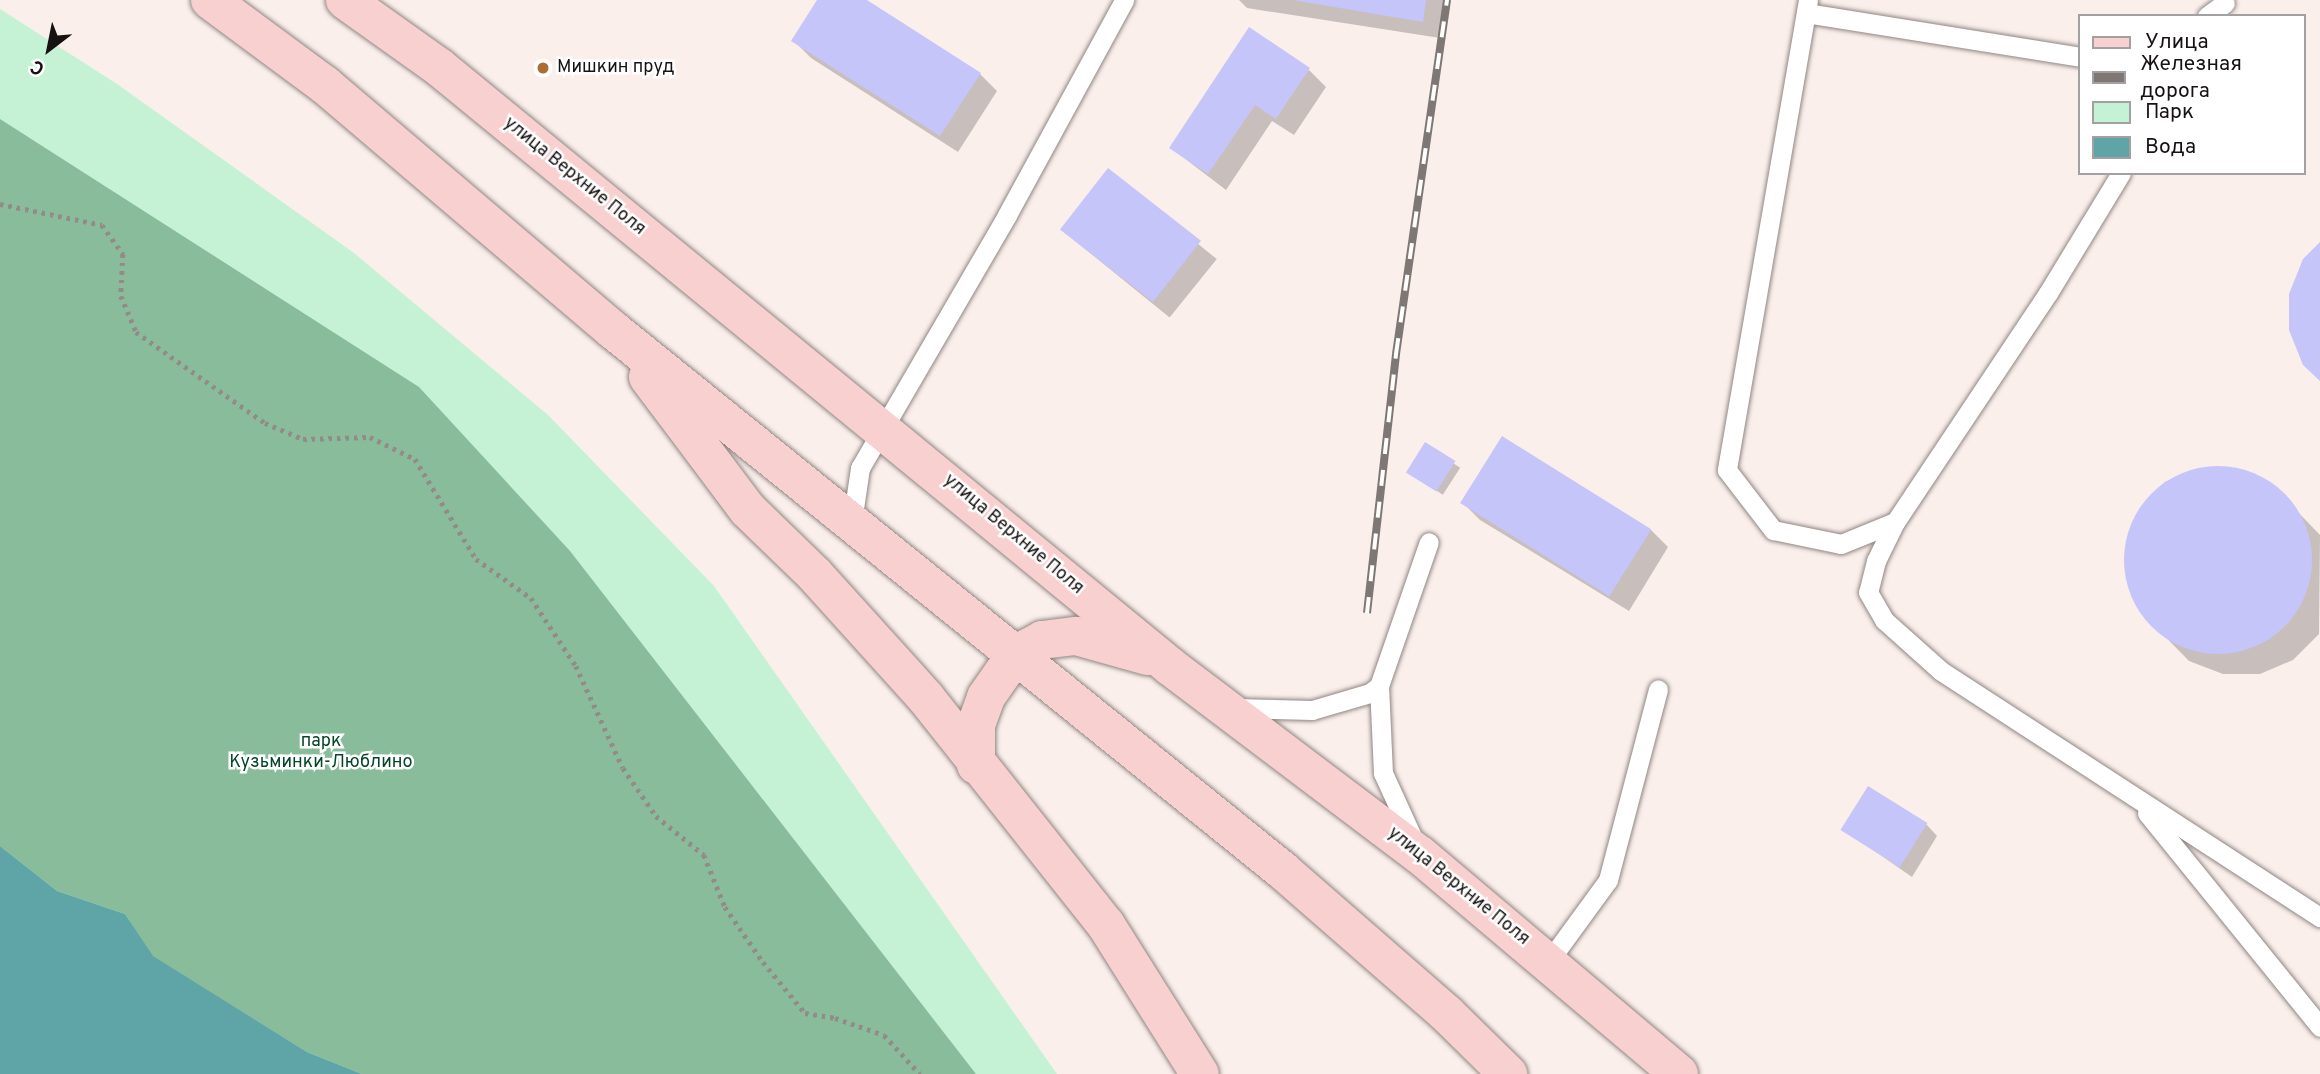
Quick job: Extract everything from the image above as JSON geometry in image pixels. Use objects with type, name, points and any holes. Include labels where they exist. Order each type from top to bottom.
[{"type":"main road","points":[[210,0],[345,102],[613,330],[1282,870],[1447,1014],[1508,1074]]},
{"type":"main road","name":"улица Верхние Поля","points":[[345,0],[439,67],[816,379],[883,426],[1171,667],[1420,855],[1549,961],[1679,1074]]},
{"type":"main road","points":[[613,330],[748,510],[816,575],[926,698],[976,765],[1106,925],[1200,1074]]},
{"type":"main road","points":[[976,765],[976,725],[985,697],[1016,654],[1042,640],[1076,636],[1129,648],[1171,667]]},
{"type":"lane","points":[[852,522],[860,468],[1007,215],[1124,0]]},
{"type":"lane","points":[[1895,522],[1841,544],[1773,530],[1727,470],[1807,6],[2078,57]]},
{"type":"lane","points":[[2120,175],[2048,293],[1895,522],[1876,561],[1868,592],[1884,621],[1941,671],[2320,918]]},
{"type":"lane","points":[[1420,855],[1383,772],[1379,686],[1429,542]]},
{"type":"lane","points":[[1218,702],[1238,709],[1312,710],[1370,693],[1379,686]]},
{"type":"lane","points":[[1549,961],[1608,880],[1658,689]]},
{"type":"lane","points":[[2136,800],[2320,1027]]},
{"type":"path","points":[[0,204],[102,225],[123,254],[121,296],[136,332],[265,423],[303,439],[370,437],[415,458],[476,559],[531,598],[576,666],[623,768],[656,816],[704,855],[724,907],[763,962],[805,1013],[835,1018],[884,1035],[920,1074]]},
{"type":"green space","name":"парк Кузьминки-Люблино","points":[[0,9],[117,84],[354,253],[548,415],[714,586],[1057,1074],[0,1074]]},
{"type":"green space","name":"парк Кузьминки-Люблино","points":[[0,119],[419,387],[570,551],[976,1074],[362,1074],[307,1052],[152,956],[125,914],[57,891],[0,846]]},
{"type":"water","points":[[0,846],[57,891],[125,914],[153,956],[307,1052],[362,1074],[0,1074]]},
{"type":"building","points":[[817,0],[867,0],[981,73],[940,136],[791,41]]},
{"type":"building","points":[[1293,0],[1426,0],[1423,22]]},
{"type":"building","points":[[1249,27],[1310,68],[1276,119],[1255,105],[1208,174],[1169,148]]},
{"type":"building","points":[[1108,168],[1201,241],[1153,302],[1060,229]]},
{"type":"building","points":[[2320,242],[2320,381],[2303,365],[2289,330],[2289,294],[2303,259]]},
{"type":"building","points":[[1502,436],[1651,529],[1609,596],[1460,503]]},
{"type":"building","points":[[1425,442],[1456,461],[1436,492],[1406,473]]},
{"type":"building","points":[[2218,466],[2254,473],[2284,494],[2305,524],[2312,560],[2305,596],[2284,626],[2254,647],[2218,654],[2182,647],[2152,626],[2131,596],[2124,560],[2131,524],[2152,494],[2182,473]]},
{"type":"building","points":[[1868,786],[1927,823],[1900,867],[1840,830]]},
{"type":"railway","points":[[1367,613],[1396,354],[1447,0]]},
{"type":"place","name":"Мишкин пруд","points":[[543,68]]}]
